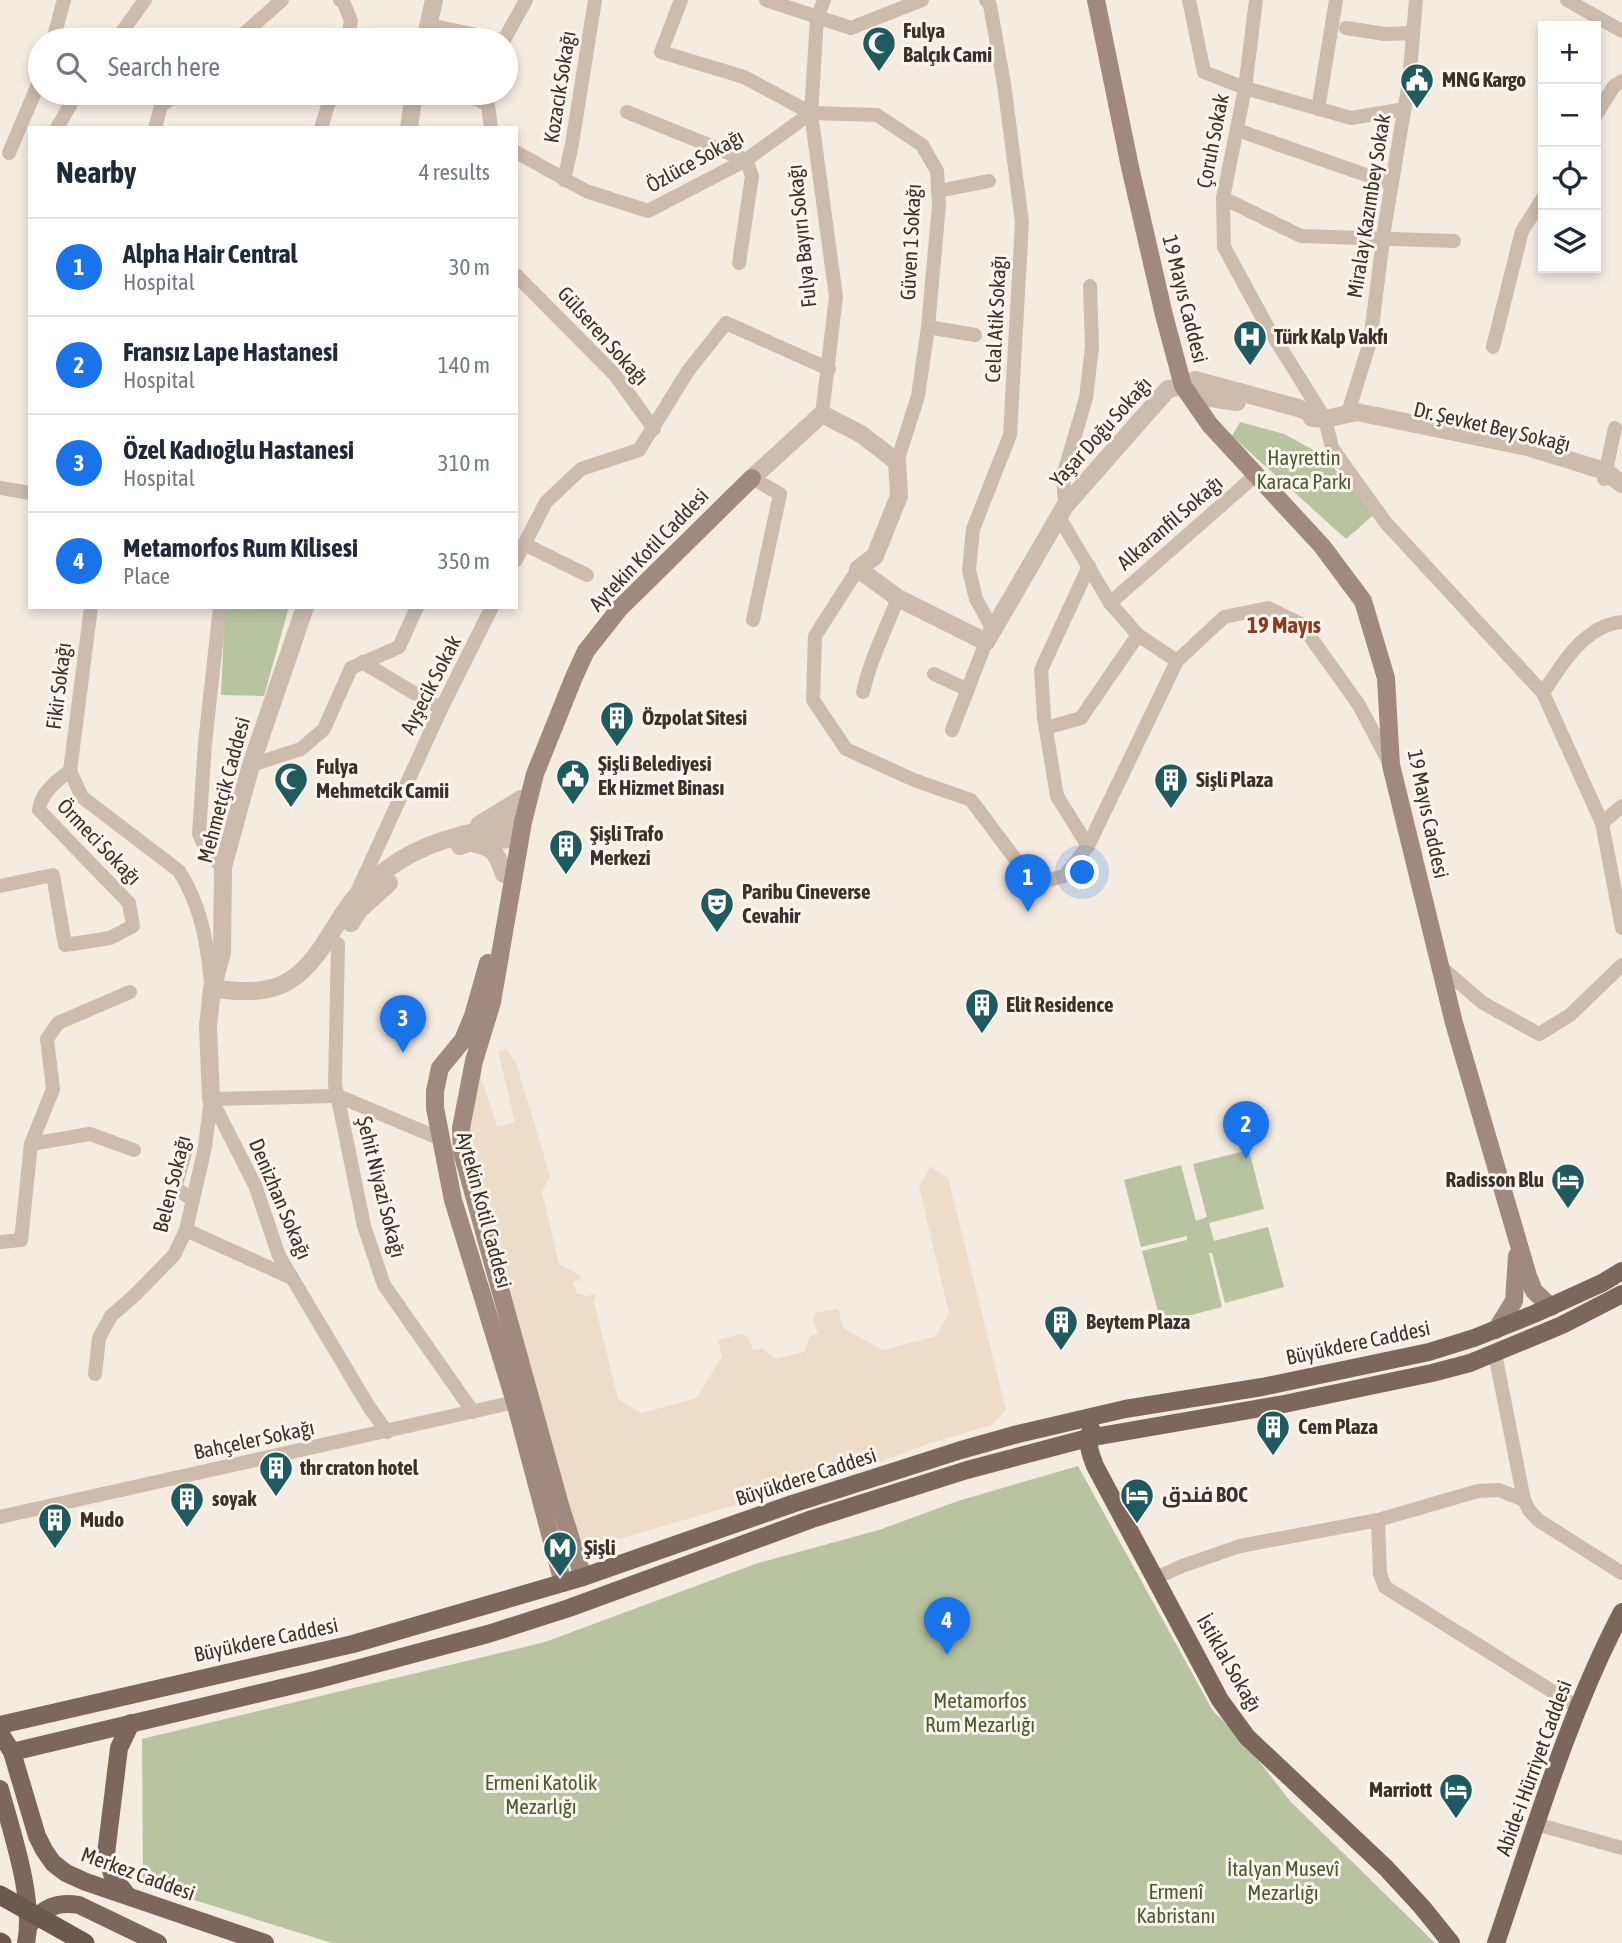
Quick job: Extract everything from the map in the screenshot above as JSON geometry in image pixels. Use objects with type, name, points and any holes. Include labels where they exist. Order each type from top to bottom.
[{"type":"highway","points":[[0,1895],[85,1943]]},
{"type":"main road","name":"19 Mayıs Caddesi","points":[[1096,0],[1143,221],[1183,386],[1210,425],[1322,546],[1363,601],[1386,678],[1391,765],[1454,1023],[1517,1242],[1534,1291],[1551,1307]]},
{"type":"main road","name":"Aytekin Kotil Caddesi","points":[[583,1577],[560,1505],[463,1152],[461,1128],[469,1083],[471,1042],[493,941],[504,874],[536,774],[586,651],[620,608],[752,478]]},
{"type":"main road","name":"Aytekin Kotil Caddesi","points":[[536,774],[521,799],[515,856],[492,1002],[471,1042],[440,1068],[435,1091],[440,1139],[453,1200],[516,1402],[563,1583]]},
{"type":"main road","points":[[435,1091],[448,1078],[469,1083]]},
{"type":"main road","name":"19 Mayıs Caddesi","points":[[1496,1330],[1514,1301],[1517,1242]]},
{"type":"main road","name":"Büyükdere Caddesi","points":[[0,1725],[354,1644],[583,1577],[792,1504],[961,1450],[1125,1409],[1262,1387],[1429,1352],[1496,1330],[1551,1307],[1622,1271]]},
{"type":"main road","name":"Büyükdere Caddesi","points":[[12,1752],[404,1658],[569,1608],[836,1511],[967,1470],[1088,1438],[1284,1404],[1432,1373],[1495,1354],[1562,1325],[1622,1294]]},
{"type":"main road","points":[[1088,1438],[1095,1424],[1116,1416],[1125,1409]]},
{"type":"main road","name":"İstiklal Sokağı","points":[[1088,1438],[1095,1466],[1220,1700],[1247,1737],[1386,1868],[1452,1940]]},
{"type":"main road","points":[[583,1577],[591,1600]]},
{"type":"main road","points":[[563,1583],[569,1608]]},
{"type":"main road","name":"Abide-i Hürriyet Caddesi","points":[[1496,1943],[1579,1708],[1622,1612]]},
{"type":"main road","points":[[128,1896],[113,1877],[106,1854],[119,1748],[131,1723]]},
{"type":"main road","name":"Merkez Caddesi","points":[[0,1733],[12,1752],[37,1836],[53,1863],[76,1878],[265,1943]]},
{"type":"main road","points":[[0,1789],[23,1881],[29,1925],[26,1943]]},
{"type":"main road","points":[[29,1925],[44,1910],[58,1903],[67,1903],[79,1905],[158,1943]]},
{"type":"street","points":[[56,28],[64,0]]},
{"type":"street","points":[[125,28],[145,0]]},
{"type":"street","points":[[250,28],[282,0]]},
{"type":"street","points":[[340,0],[343,1],[351,21],[350,28]]},
{"type":"street","points":[[428,28],[434,0]]},
{"type":"street","points":[[509,28],[526,0]]},
{"type":"street","name":"Kozacık Sokağı","points":[[564,180],[595,0]]},
{"type":"street","points":[[681,0],[662,52],[744,77],[811,113]]},
{"type":"street","points":[[766,0],[851,28],[922,0]]},
{"type":"street","name":"Fulya Bayırı Sokağı","points":[[822,414],[836,297],[811,113],[817,18],[824,0]]},
{"type":"street","name":"Celal Atik Sokağı","points":[[986,0],[991,11],[1004,84],[1022,222],[1010,435],[973,529],[969,570],[976,599],[990,636]]},
{"type":"street","name":"Çoruh Sokak","points":[[1189,0],[1204,72],[1245,88],[1223,198],[1224,247],[1267,327],[1325,419],[1332,448],[1386,523],[1543,693],[1602,822],[1622,928]]},
{"type":"street","points":[[1256,0],[1245,88],[1351,118],[1405,109]]},
{"type":"street","points":[[1318,109],[1336,0]]},
{"type":"street","name":"Miralay Kazımbey Sokak","points":[[1347,416],[1370,342],[1383,239],[1405,109],[1416,0]]},
{"type":"street","points":[[1567,0],[1622,32]]},
{"type":"street","points":[[1346,27],[1385,34],[1413,33]]},
{"type":"street","points":[[1601,107],[1614,86],[1622,80]]},
{"type":"street","points":[[9,153],[29,105]]},
{"type":"street","points":[[58,126],[70,105]]},
{"type":"street","points":[[156,126],[162,105]]},
{"type":"street","points":[[322,126],[328,105]]},
{"type":"street","points":[[409,126],[412,105]]},
{"type":"street","points":[[488,105],[491,126]]},
{"type":"street","points":[[627,112],[746,160],[752,176],[739,263]]},
{"type":"street","name":"Özlüce Sokağı","points":[[518,153],[586,191],[648,211],[746,160],[811,113]]},
{"type":"street","name":"Güven 1 Sokağı","points":[[811,113],[877,115],[922,145],[937,171],[939,205],[928,327],[918,396],[897,462],[899,496],[875,556],[859,569]]},
{"type":"street","points":[[1237,130],[1392,184]]},
{"type":"street","points":[[939,191],[989,181]]},
{"type":"street","points":[[1223,198],[1301,236],[1454,241]]},
{"type":"street","points":[[1493,348],[1522,231],[1538,206]]},
{"type":"street","name":"Gülseren Sokağı","points":[[518,277],[615,374],[654,429]]},
{"type":"street","points":[[1062,512],[1063,476],[1086,398],[1092,348],[1090,286]]},
{"type":"street","points":[[518,556],[547,502],[581,470],[639,450],[688,371],[726,323],[829,369]]},
{"type":"street","points":[[928,327],[975,335]]},
{"type":"street","name":"Yaşar Doğu Sokağı","points":[[990,636],[1062,512],[1168,389],[1183,386]]},
{"type":"street","name":"Dr. Şevket Bey Sokağı","points":[[1183,386],[1197,396],[1222,398],[1294,415],[1325,419],[1357,412],[1527,447],[1610,478],[1622,494]]},
{"type":"street","points":[[753,620],[779,494],[752,478],[822,414],[861,434],[897,462]]},
{"type":"street","points":[[1610,478],[1615,428]]},
{"type":"street","name":"Alkaranfil Sokağı","points":[[1110,603],[1257,474]]},
{"type":"street","points":[[0,488],[28,493]]},
{"type":"street","name":"Yaşar Doğu Sokağı","points":[[1062,512],[1110,603],[1138,635],[1177,661]]},
{"type":"street","points":[[524,544],[587,575]]},
{"type":"street","points":[[1088,846],[1057,796],[1046,728],[1041,670],[1089,566]]},
{"type":"street","points":[[953,730],[990,636],[898,598],[859,569],[815,636],[813,700],[846,749],[914,780],[971,800],[1034,884],[1064,876],[1088,846],[1177,661],[1224,617],[1268,608],[1301,624],[1359,705],[1391,765]]},
{"type":"street","points":[[863,692],[868,669],[898,598]]},
{"type":"street","name":"Fikir Sokağı","points":[[70,771],[91,609]]},
{"type":"street","points":[[220,609],[205,743],[199,834],[208,853],[223,867]]},
{"type":"street","name":"Mehmetçik Caddesi","points":[[211,1099],[208,1026],[212,989],[222,953],[223,867],[251,765],[304,609]]},
{"type":"street","points":[[251,765],[301,749],[324,729],[351,668],[399,647],[416,609]]},
{"type":"street","name":"Ayşecik Sokak","points":[[357,903],[374,854],[491,609]]},
{"type":"street","points":[[1543,693],[1557,671],[1588,635],[1612,623],[1622,622]]},
{"type":"street","points":[[1046,728],[1081,718],[1138,635]]},
{"type":"street","points":[[362,662],[441,709]]},
{"type":"street","points":[[934,674],[968,690]]},
{"type":"street","points":[[70,771],[82,797],[179,871],[189,886],[206,935],[212,989],[241,991],[281,985],[298,974],[334,942],[357,903],[387,869],[420,851],[466,838],[517,830]]},
{"type":"street","name":"Örmeci Sokağı","points":[[0,886],[53,875],[65,945],[110,938],[133,926],[129,902],[39,810],[40,801],[55,781],[70,771]]},
{"type":"street","points":[[357,903],[403,871],[466,838],[521,799]]},
{"type":"street","points":[[1602,822],[1622,806]]},
{"type":"street","points":[[466,838],[489,847],[496,855],[504,874]]},
{"type":"street","points":[[374,854],[387,869]]},
{"type":"street","name":"Şehit Niyazi Sokağı","points":[[334,942],[335,1084],[364,1226],[384,1285],[473,1412]]},
{"type":"street","points":[[1441,967],[1483,1003],[1539,1034],[1570,1015],[1622,965]]},
{"type":"street","points":[[0,1242],[21,1240],[32,1144],[53,1088],[47,1039],[58,1023],[130,992]]},
{"type":"street","points":[[211,1099],[338,1096],[440,1139]]},
{"type":"street","name":"Belen Sokağı","points":[[95,1374],[99,1338],[111,1316],[174,1255],[187,1230],[205,1147],[211,1099]]},
{"type":"street","name":"Denizhan Sokağı","points":[[211,1099],[255,1185],[279,1256],[369,1407],[387,1432]]},
{"type":"street","points":[[32,1144],[90,1134],[134,1150]]},
{"type":"street","points":[[186,1149],[175,1188],[192,1199]]},
{"type":"street","name":"Denizhan Sokağı","points":[[187,1230],[292,1278]]},
{"type":"street","points":[[1495,1354],[1524,1500],[1529,1510],[1538,1520],[1622,1573]]},
{"type":"street","name":"Bahçeler Sokağı","points":[[0,1517],[516,1402]]},
{"type":"street","points":[[365,1437],[369,1407]]},
{"type":"street","points":[[1156,1578],[1240,1546],[1378,1520],[1478,1491],[1499,1490],[1524,1500]]},
{"type":"street","points":[[1378,1520],[1380,1574],[1385,1587],[1579,1708]]},
{"type":"street","points":[[1536,1824],[1622,1848]]},
{"type":"green space","name":"Hayrettin Karaca Parkı","points":[[1240,422],[1284,434],[1319,453],[1377,512],[1346,539],[1232,436]]},
{"type":"green space","points":[[225,609],[288,609],[264,696],[221,695]]},
{"type":"green space","points":[[1249,1150],[1264,1209],[1209,1223],[1214,1241],[1268,1227],[1284,1287],[1225,1303],[1212,1253],[1209,1253],[1222,1307],[1161,1323],[1142,1251],[1187,1240],[1187,1236],[1141,1247],[1124,1180],[1181,1165],[1196,1221],[1207,1217],[1193,1164]]},
{"type":"green space","points":[[1078,1466],[1213,1711],[1241,1738],[1290,1801],[1435,1943],[332,1943],[143,1884],[142,1739],[545,1642],[758,1563],[879,1530],[958,1501]]},
{"type":"shaded area","points":[[507,1049],[517,1066],[550,1176],[542,1192],[559,1264],[580,1275],[581,1279],[573,1282],[577,1294],[597,1294],[594,1302],[618,1399],[641,1413],[697,1398],[722,1356],[718,1340],[742,1334],[748,1337],[753,1350],[761,1348],[776,1359],[804,1352],[810,1336],[818,1334],[813,1319],[816,1313],[838,1309],[843,1328],[883,1350],[936,1336],[949,1313],[919,1187],[930,1167],[948,1178],[1006,1410],[992,1425],[927,1444],[878,1463],[602,1544],[591,1545],[582,1541],[576,1532],[468,1142],[470,1103],[480,1073],[497,1127],[515,1122],[498,1051]]},
{"type":"place","name":"Fulya Balçık Cami","points":[[879,73]]},
{"type":"place","name":"MNG Kargo","points":[[1417,110]]},
{"type":"place","name":"Türk Kalp Vakfı","points":[[1250,367]]},
{"type":"place","name":"Özpolat Sitesi","points":[[617,748]]},
{"type":"place","name":"Şişli Belediyesi Ek Hizmet Binası","points":[[573,806]]},
{"type":"place","name":"Fulya Mehmetcik Camii","points":[[291,809]]},
{"type":"place","name":"Sişli Plaza","points":[[1171,810]]},
{"type":"place","name":"Şişli Trafo Merkezi","points":[[566,876]]},
{"type":"place","name":"Alpha Hair Central","points":[[1028,912]]},
{"type":"place","name":"Paribu Cineverse Cevahir","points":[[717,934]]},
{"type":"place","name":"Elit Residence","points":[[982,1035]]},
{"type":"place","name":"Özel Kadıoğlu Hastanesi","points":[[403,1053]]},
{"type":"place","name":"Fransız Lape Hastanesi","points":[[1246,1159]]},
{"type":"place","name":"Radisson Blu","points":[[1568,1210]]},
{"type":"place","name":"Beytem Plaza","points":[[1061,1352]]},
{"type":"place","name":"Cem Plaza","points":[[1273,1457]]},
{"type":"place","name":"thr craton hotel","points":[[276,1498]]},
{"type":"place","name":"فندق BOC","points":[[1137,1525]]},
{"type":"place","name":"soyak","points":[[187,1529]]},
{"type":"place","name":"Mudo","points":[[55,1550]]},
{"type":"place","name":"Şişli","points":[[560,1578]]},
{"type":"place","name":"Metamorfos Rum Kilisesi","points":[[947,1655]]},
{"type":"place","name":"Marriott","points":[[1456,1820]]},
{"type":"district","name":"19 Mayıs","points":[[1284,625]]},
{"type":"park label","name":"Metamorfos Rum Mezarlığı","points":[[980,1713]]},
{"type":"park label","name":"Ermeni Katolik Mezarlığı","points":[[541,1795]]},
{"type":"park label","name":"İtalyan Musevî Mezarlığı","points":[[1283,1881]]},
{"type":"park label","name":"Ermenî Kabristanı","points":[[1176,1904]]}]
